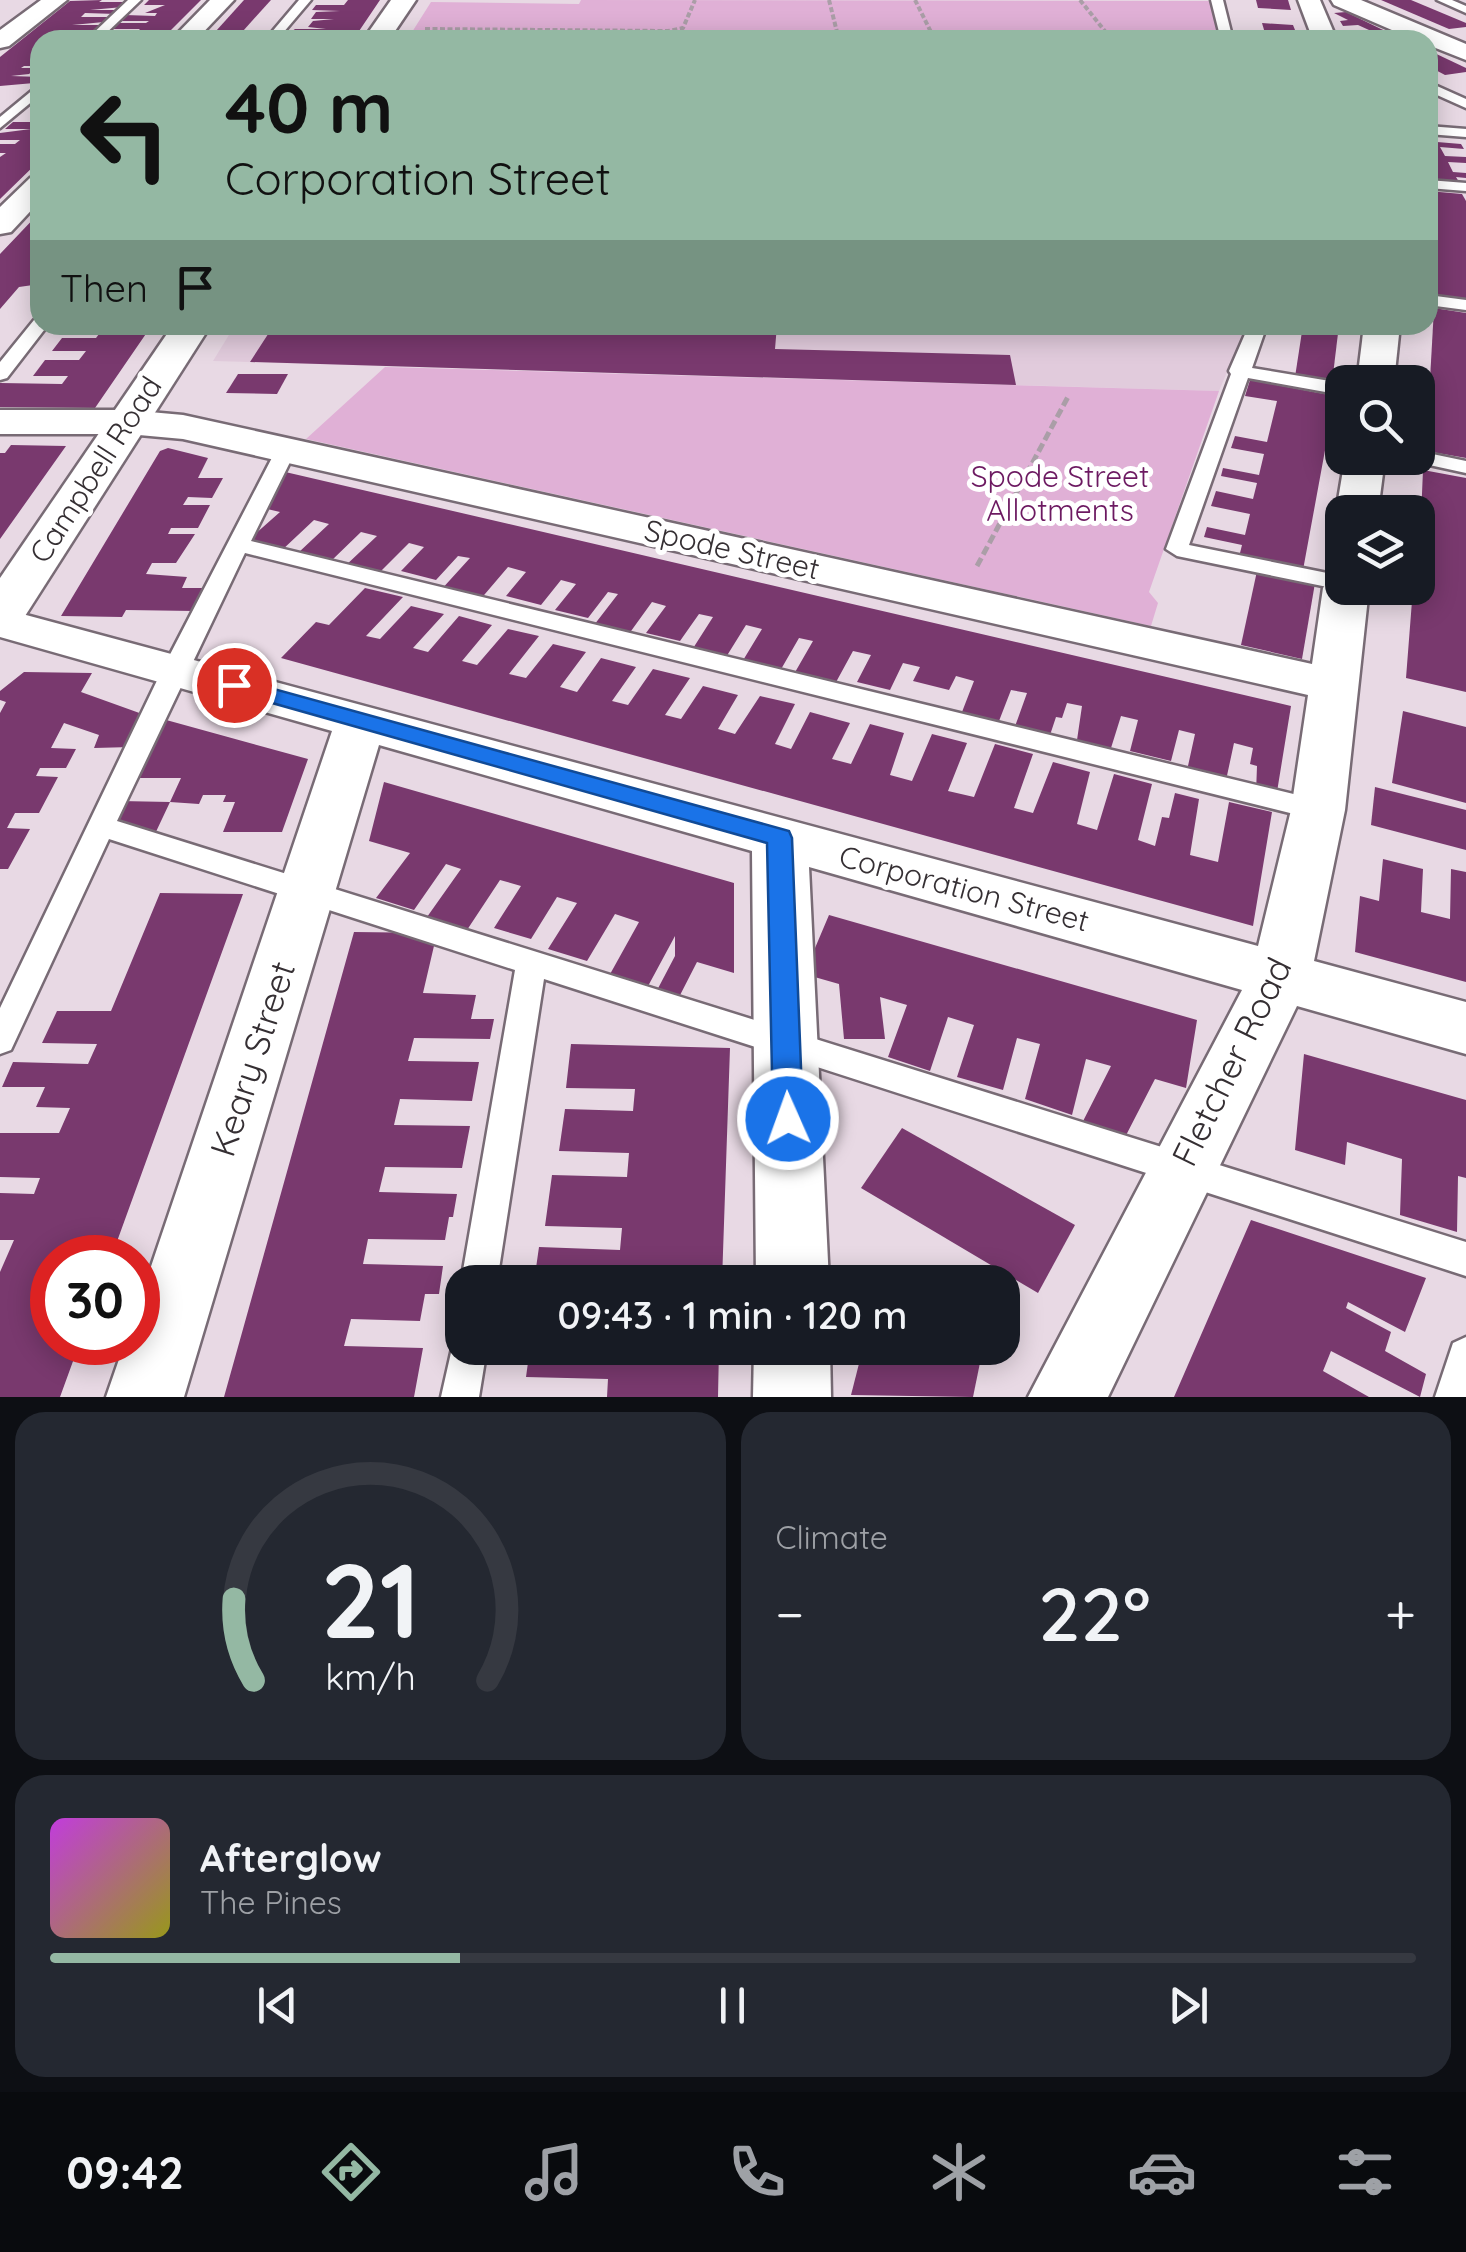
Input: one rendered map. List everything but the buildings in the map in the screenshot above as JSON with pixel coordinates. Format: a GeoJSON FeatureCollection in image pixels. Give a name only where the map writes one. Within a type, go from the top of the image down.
{"type":"FeatureCollection","features":[{"type":"Feature","properties":{"kind":"main road"},"geometry":{"type":"LineString","coordinates":[[383,30],[404,0]]}},
{"type":"Feature","properties":{"kind":"main road","name":"Campbell Road"},"geometry":{"type":"LineString","coordinates":[[0,619],[185,335]]}},
{"type":"Feature","properties":{"kind":"street"},"geometry":{"type":"LineString","coordinates":[[0,41],[11,25],[56,0]]}},
{"type":"Feature","properties":{"kind":"street"},"geometry":{"type":"LineString","coordinates":[[193,30],[223,0]]}},
{"type":"Feature","properties":{"kind":"street"},"geometry":{"type":"LineString","coordinates":[[1309,0],[1321,30]]}},
{"type":"Feature","properties":{"kind":"street"},"geometry":{"type":"LineString","coordinates":[[1342,0],[1415,30]]}},
{"type":"Feature","properties":{"kind":"street"},"geometry":{"type":"LineString","coordinates":[[1438,40],[1463,50]]}},
{"type":"Feature","properties":{"kind":"street"},"geometry":{"type":"LineString","coordinates":[[0,225],[30,194]]}},
{"type":"Feature","properties":{"kind":"street"},"geometry":{"type":"LineString","coordinates":[[1378,365],[1381,335]]}},
{"type":"Feature","properties":{"kind":"street","name":"Spode Street"},"geometry":{"type":"LineString","coordinates":[[0,422],[128,422],[183,428],[1335,685]]}},
{"type":"Feature","properties":{"kind":"street","name":"Fletcher Road"},"geometry":{"type":"LineString","coordinates":[[1067,1397],[1180,1168],[1282,976],[1318,810],[1342,605]]}},
{"type":"Feature","properties":{"kind":"street","name":"Corporation Street"},"geometry":{"type":"LineString","coordinates":[[0,619],[1466,1028]]}},
{"type":"Feature","properties":{"kind":"street","name":"Keary Street"},"geometry":{"type":"LineString","coordinates":[[145,1397],[361,721]]}},
{"type":"Feature","properties":{"kind":"street"},"geometry":{"type":"LineString","coordinates":[[780,838],[792,1265]]}},
{"type":"Feature","properties":{"kind":"street"},"geometry":{"type":"LineString","coordinates":[[792,1365],[792,1397]]}},
{"type":"Feature","properties":{"kind":"lane"},"geometry":{"type":"LineString","coordinates":[[103,30],[135,0]]}},
{"type":"Feature","properties":{"kind":"lane"},"geometry":{"type":"LineString","coordinates":[[279,30],[304,0]]}},
{"type":"Feature","properties":{"kind":"lane"},"geometry":{"type":"LineString","coordinates":[[1217,0],[1224,30]]}},
{"type":"Feature","properties":{"kind":"lane"},"geometry":{"type":"LineString","coordinates":[[1443,0],[1466,10]]}},
{"type":"Feature","properties":{"kind":"lane"},"geometry":{"type":"LineString","coordinates":[[1438,91],[1466,104]]}},
{"type":"Feature","properties":{"kind":"lane"},"geometry":{"type":"LineString","coordinates":[[0,124],[30,97]]}},
{"type":"Feature","properties":{"kind":"lane"},"geometry":{"type":"LineString","coordinates":[[0,106],[30,106]]}},
{"type":"Feature","properties":{"kind":"lane"},"geometry":{"type":"LineString","coordinates":[[1438,131],[1466,133]]}},
{"type":"Feature","properties":{"kind":"lane"},"geometry":{"type":"LineString","coordinates":[[1438,185],[1466,187]]}},
{"type":"Feature","properties":{"kind":"lane"},"geometry":{"type":"LineString","coordinates":[[1438,301],[1466,305]]}},
{"type":"Feature","properties":{"kind":"lane"},"geometry":{"type":"LineString","coordinates":[[0,374],[31,335]]}},
{"type":"Feature","properties":{"kind":"lane"},"geometry":{"type":"LineString","coordinates":[[1254,335],[1176,549],[1325,581]]}},
{"type":"Feature","properties":{"kind":"lane"},"geometry":{"type":"LineString","coordinates":[[1238,372],[1325,386]]}},
{"type":"Feature","properties":{"kind":"lane"},"geometry":{"type":"LineString","coordinates":[[0,1041],[175,668],[286,450]]}},
{"type":"Feature","properties":{"kind":"lane"},"geometry":{"type":"LineString","coordinates":[[1435,460],[1466,466]]}},
{"type":"Feature","properties":{"kind":"lane"},"geometry":{"type":"LineString","coordinates":[[240,545],[1318,810]]}},
{"type":"Feature","properties":{"kind":"lane"},"geometry":{"type":"LineString","coordinates":[[103,827],[1466,1259]]}},
{"type":"Feature","properties":{"kind":"lane"},"geometry":{"type":"LineString","coordinates":[[482,1265],[532,962]]}},
{"type":"Feature","properties":{"kind":"lane"},"geometry":{"type":"LineString","coordinates":[[1454,1397],[1466,1356]]}},
{"type":"Feature","properties":{"kind":"lane"},"geometry":{"type":"LineString","coordinates":[[460,1397],[465,1365]]}},
{"type":"Feature","properties":{"kind":"path"},"geometry":{"type":"LineString","coordinates":[[673,30],[682,28],[696,0]]}},
{"type":"Feature","properties":{"kind":"path"},"geometry":{"type":"LineString","coordinates":[[829,0],[836,30]]}},
{"type":"Feature","properties":{"kind":"path"},"geometry":{"type":"LineString","coordinates":[[915,0],[930,30]]}},
{"type":"Feature","properties":{"kind":"path"},"geometry":{"type":"LineString","coordinates":[[1080,0],[1104,30]]}},
{"type":"Feature","properties":{"kind":"path"},"geometry":{"type":"LineString","coordinates":[[959,600],[1069,395]]}},
{"type":"Feature","properties":{"kind":"shaded area"},"geometry":{"type":"Polygon","coordinates":[[[229,335],[1243,335],[1219,391],[213,361],[229,335]]]}},
{"type":"Feature","properties":{"kind":"green space"},"geometry":{"type":"Polygon","coordinates":[[[581,0],[1211,1],[1218,30],[413,30],[431,2],[579,4],[581,0]]]}},
{"type":"Feature","properties":{"kind":"green space","name":"Spode Street Allotments"},"geometry":{"type":"Polygon","coordinates":[[[385,367],[1219,391],[1149,592],[1158,603],[1151,626],[306,439],[385,367]]]}},
{"type":"Feature","properties":{"kind":"route"},"geometry":{"type":"LineString","coordinates":[[234,685],[780,838],[788,1119]]}}]}
